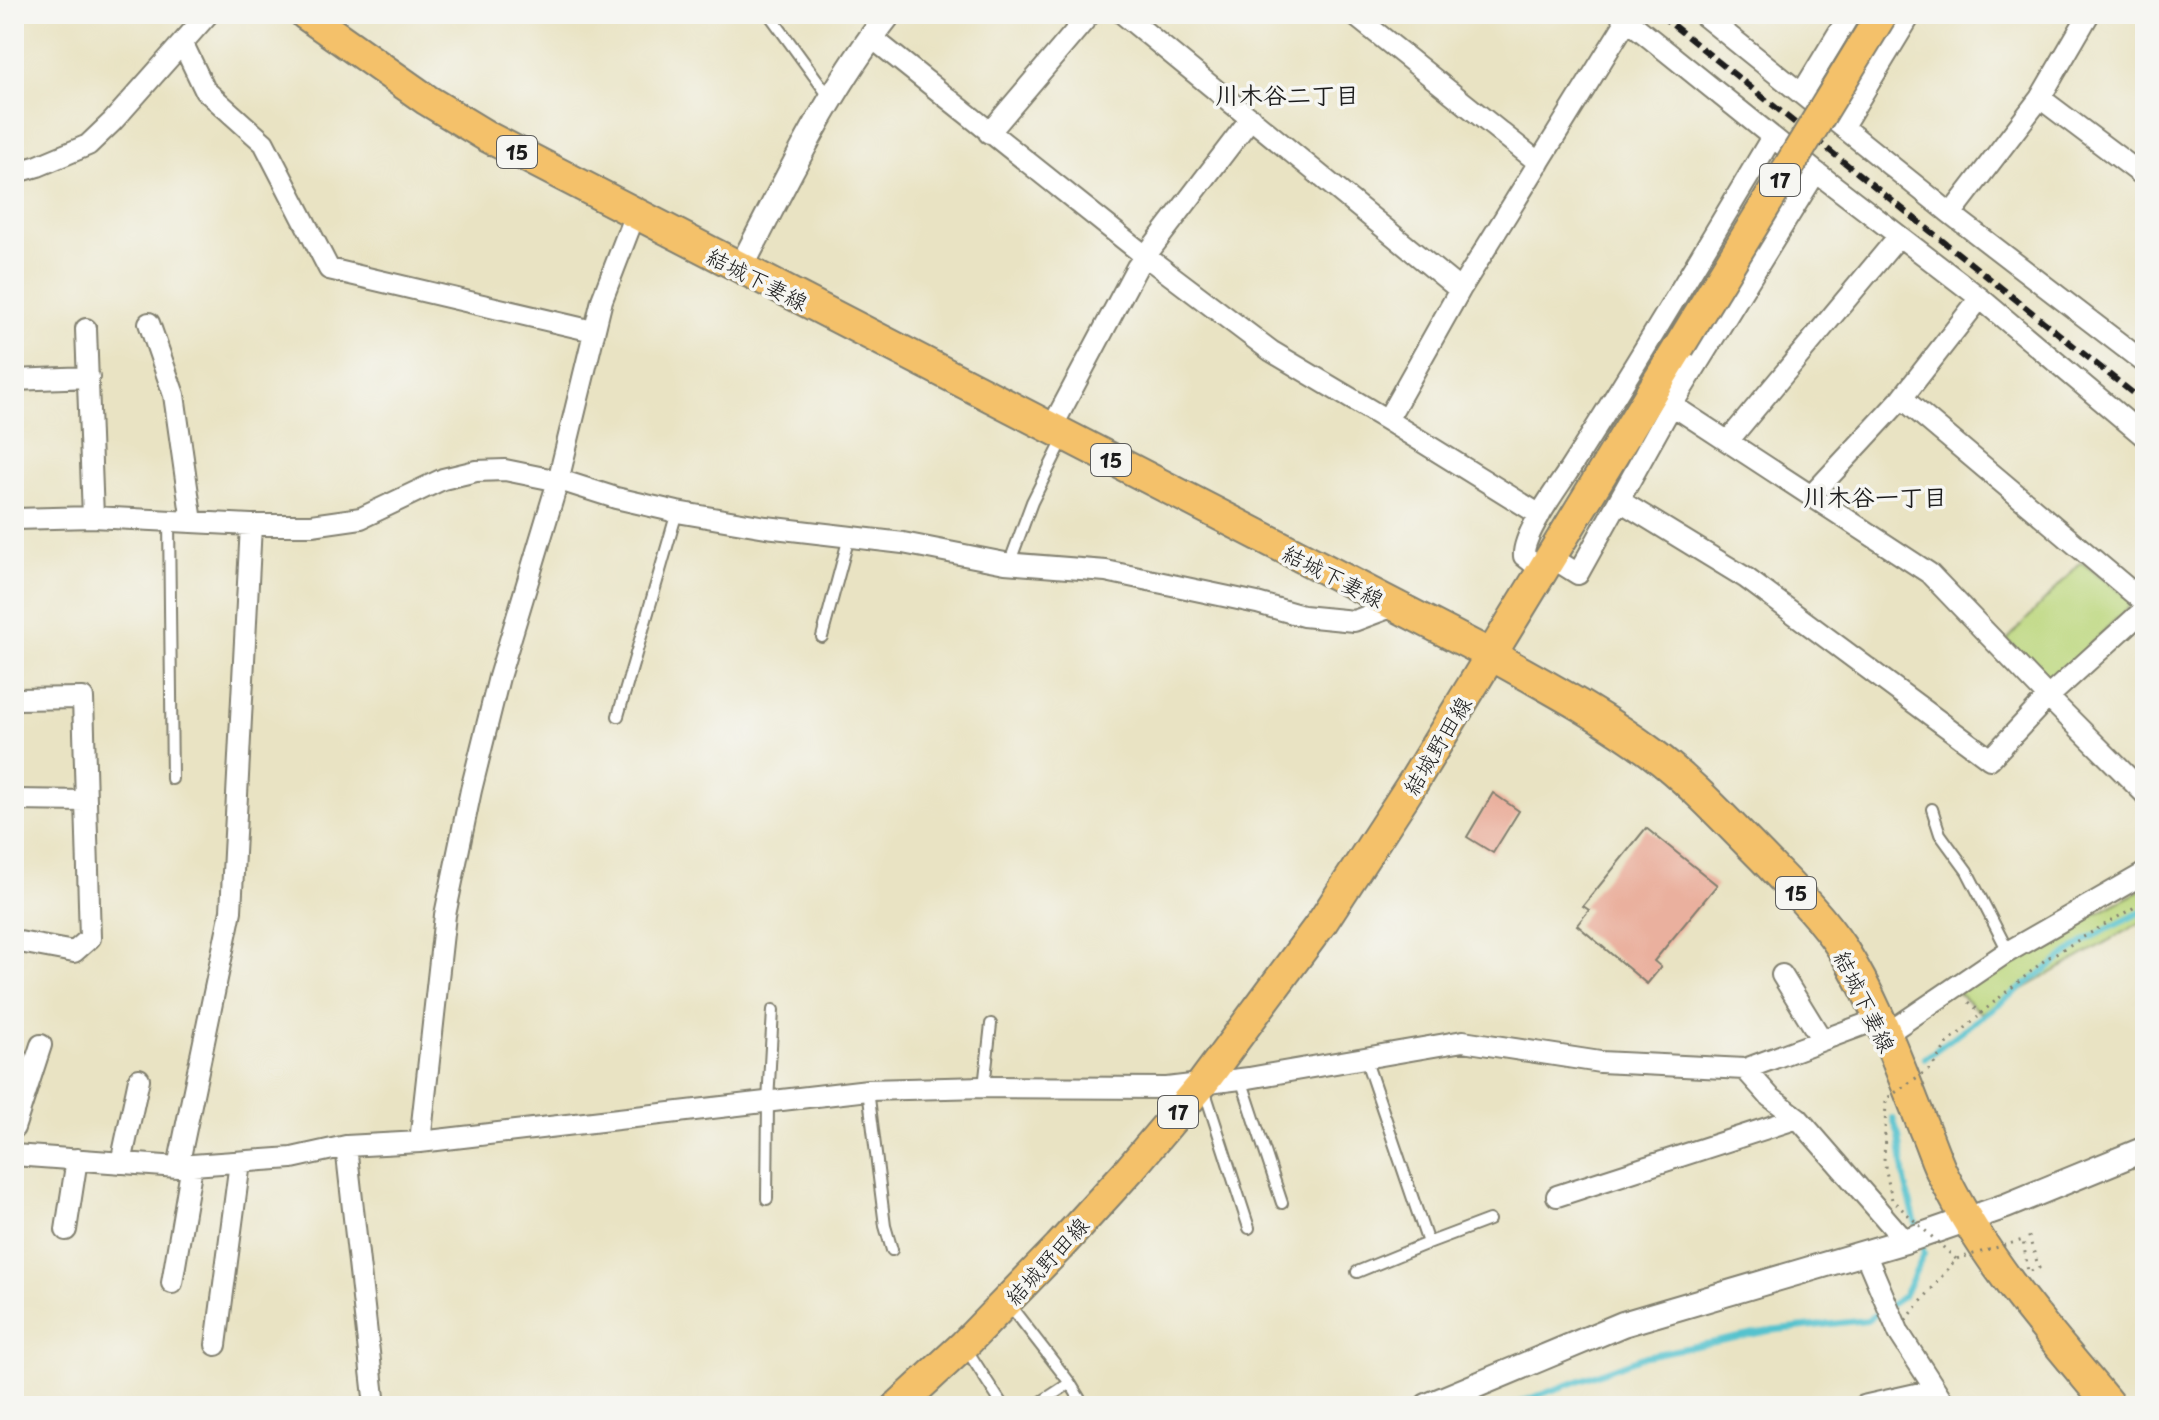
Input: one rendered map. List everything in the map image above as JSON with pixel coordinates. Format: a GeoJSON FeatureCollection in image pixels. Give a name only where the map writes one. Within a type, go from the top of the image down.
{"type":"FeatureCollection","features":[{"type":"Feature","properties":{"kind":"main road","name":"結城下妻線"},"geometry":{"type":"LineString","coordinates":[[305,14],[427,100],[488,137],[1491,655],[1573,700],[1654,754],[1696,791],[1825,926],[1854,968],[1882,1027],[1944,1178],[1967,1220],[2033,1313],[2110,1406]]}},
{"type":"Feature","properties":{"kind":"main road","name":"結城野田線"},"geometry":{"type":"LineString","coordinates":[[898,1406],[964,1345],[1090,1213],[1202,1084],[1323,921],[1491,655],[1882,14]]}},
{"type":"Feature","properties":{"kind":"street"},"geometry":{"type":"LineString","coordinates":[[14,173],[88,145],[208,14]]}},
{"type":"Feature","properties":{"kind":"street"},"geometry":{"type":"LineString","coordinates":[[740,269],[831,99],[889,14]]}},
{"type":"Feature","properties":{"kind":"street"},"geometry":{"type":"LineString","coordinates":[[989,133],[1090,14]]}},
{"type":"Feature","properties":{"kind":"street"},"geometry":{"type":"LineString","coordinates":[[1123,14],[1460,290]]}},
{"type":"Feature","properties":{"kind":"street"},"geometry":{"type":"LineString","coordinates":[[1353,14],[1539,163]]}},
{"type":"Feature","properties":{"kind":"street"},"geometry":{"type":"LineString","coordinates":[[1702,14],[1951,214],[2145,363]]}},
{"type":"Feature","properties":{"kind":"street"},"geometry":{"type":"LineString","coordinates":[[1802,93],[1850,14]]}},
{"type":"Feature","properties":{"kind":"street"},"geometry":{"type":"LineString","coordinates":[[1843,126],[1911,14]]}},
{"type":"Feature","properties":{"kind":"street"},"geometry":{"type":"LineString","coordinates":[[1951,214],[2040,98],[2089,14]]}},
{"type":"Feature","properties":{"kind":"street"},"geometry":{"type":"LineString","coordinates":[[1387,420],[1460,290],[1624,17],[1816,172],[1980,298],[2145,437]]}},
{"type":"Feature","properties":{"kind":"street"},"geometry":{"type":"LineString","coordinates":[[871,37],[1144,255],[1271,351],[1540,515]]}},
{"type":"Feature","properties":{"kind":"street"},"geometry":{"type":"LineString","coordinates":[[183,44],[205,90],[264,143],[329,269],[593,331]]}},
{"type":"Feature","properties":{"kind":"street"},"geometry":{"type":"LineString","coordinates":[[2040,98],[2145,177]]}},
{"type":"Feature","properties":{"kind":"street"},"geometry":{"type":"LineString","coordinates":[[1058,432],[1144,255],[1251,118]]}},
{"type":"Feature","properties":{"kind":"street"},"geometry":{"type":"LineString","coordinates":[[1772,137],[1627,380],[1540,515],[1523,549],[1524,556],[1578,574],[1672,405],[1816,172]]}},
{"type":"Feature","properties":{"kind":"street"},"geometry":{"type":"LineString","coordinates":[[420,1142],[445,915],[471,790],[499,677],[558,481],[593,331],[635,214]]}},
{"type":"Feature","properties":{"kind":"street"},"geometry":{"type":"LineString","coordinates":[[1728,441],[1899,236]]}},
{"type":"Feature","properties":{"kind":"street"},"geometry":{"type":"LineString","coordinates":[[1812,495],[1902,398],[1980,298]]}},
{"type":"Feature","properties":{"kind":"street"},"geometry":{"type":"LineString","coordinates":[[149,323],[174,395],[192,522]]}},
{"type":"Feature","properties":{"kind":"street"},"geometry":{"type":"LineString","coordinates":[[86,329],[93,517]]}},
{"type":"Feature","properties":{"kind":"street"},"geometry":{"type":"LineString","coordinates":[[14,380],[89,377]]}},
{"type":"Feature","properties":{"kind":"street"},"geometry":{"type":"LineString","coordinates":[[1902,398],[2145,603]]}},
{"type":"Feature","properties":{"kind":"street"},"geometry":{"type":"LineString","coordinates":[[1672,405],[1929,573],[2145,794]]}},
{"type":"Feature","properties":{"kind":"street"},"geometry":{"type":"LineString","coordinates":[[14,519],[93,517],[312,525],[361,518],[443,479],[476,471],[505,470],[677,512],[766,527],[903,543],[1009,564],[1106,571],[1257,603],[1303,616],[1354,621],[1394,606]]}},
{"type":"Feature","properties":{"kind":"street"},"geometry":{"type":"LineString","coordinates":[[1620,501],[1746,578],[1990,759],[2048,697],[2145,609]]}},
{"type":"Feature","properties":{"kind":"street"},"geometry":{"type":"LineString","coordinates":[[172,1283],[185,1166],[231,911],[251,525]]}},
{"type":"Feature","properties":{"kind":"street"},"geometry":{"type":"LineString","coordinates":[[14,699],[83,698],[90,938],[74,952],[14,941]]}},
{"type":"Feature","properties":{"kind":"street"},"geometry":{"type":"LineString","coordinates":[[14,800],[86,801]]}},
{"type":"Feature","properties":{"kind":"street"},"geometry":{"type":"LineString","coordinates":[[14,1155],[185,1166],[292,1158],[346,1146],[420,1142],[868,1090],[1167,1088],[1241,1079],[1463,1041],[1600,1062],[1745,1069],[1822,1040],[1882,1027],[2145,873]]}},
{"type":"Feature","properties":{"kind":"street"},"geometry":{"type":"LineString","coordinates":[[1782,975],[1822,1040]]}},
{"type":"Feature","properties":{"kind":"street"},"geometry":{"type":"LineString","coordinates":[[14,1128],[41,1045]]}},
{"type":"Feature","properties":{"kind":"street"},"geometry":{"type":"LineString","coordinates":[[1745,1069],[1770,1097],[1798,1118],[1905,1241]]}},
{"type":"Feature","properties":{"kind":"street"},"geometry":{"type":"LineString","coordinates":[[121,1163],[139,1079]]}},
{"type":"Feature","properties":{"kind":"street"},"geometry":{"type":"LineString","coordinates":[[1557,1196],[1798,1118]]}},
{"type":"Feature","properties":{"kind":"street"},"geometry":{"type":"LineString","coordinates":[[346,1146],[375,1406]]}},
{"type":"Feature","properties":{"kind":"street"},"geometry":{"type":"LineString","coordinates":[[1427,1406],[1623,1324],[1905,1241],[1967,1220],[2145,1149]]}},
{"type":"Feature","properties":{"kind":"street"},"geometry":{"type":"LineString","coordinates":[[66,1230],[77,1159]]}},
{"type":"Feature","properties":{"kind":"street"},"geometry":{"type":"LineString","coordinates":[[216,1345],[240,1162]]}},
{"type":"Feature","properties":{"kind":"street"},"geometry":{"type":"LineString","coordinates":[[1863,1406],[1940,1398],[1899,1333],[1865,1253]]}},
{"type":"Feature","properties":{"kind":"lane"},"geometry":{"type":"LineString","coordinates":[[769,14],[831,99]]}},
{"type":"Feature","properties":{"kind":"lane"},"geometry":{"type":"LineString","coordinates":[[1009,564],[1058,432]]}},
{"type":"Feature","properties":{"kind":"lane"},"geometry":{"type":"LineString","coordinates":[[618,716],[677,512]]}},
{"type":"Feature","properties":{"kind":"lane"},"geometry":{"type":"LineString","coordinates":[[169,521],[172,779]]}},
{"type":"Feature","properties":{"kind":"lane"},"geometry":{"type":"LineString","coordinates":[[822,637],[849,537]]}},
{"type":"Feature","properties":{"kind":"lane"},"geometry":{"type":"LineString","coordinates":[[1932,809],[1940,834],[1967,871],[2008,951]]}},
{"type":"Feature","properties":{"kind":"lane"},"geometry":{"type":"LineString","coordinates":[[767,1199],[773,1010]]}},
{"type":"Feature","properties":{"kind":"lane"},"geometry":{"type":"LineString","coordinates":[[984,1087],[991,1024]]}},
{"type":"Feature","properties":{"kind":"lane"},"geometry":{"type":"LineString","coordinates":[[1365,1058],[1428,1243]]}},
{"type":"Feature","properties":{"kind":"lane"},"geometry":{"type":"LineString","coordinates":[[1241,1079],[1282,1203]]}},
{"type":"Feature","properties":{"kind":"lane"},"geometry":{"type":"LineString","coordinates":[[1202,1084],[1249,1228]]}},
{"type":"Feature","properties":{"kind":"lane"},"geometry":{"type":"LineString","coordinates":[[868,1090],[885,1226],[892,1250]]}},
{"type":"Feature","properties":{"kind":"lane"},"geometry":{"type":"LineString","coordinates":[[1357,1272],[1489,1220]]}},
{"type":"Feature","properties":{"kind":"lane"},"geometry":{"type":"LineString","coordinates":[[1007,1301],[1084,1406]]}},
{"type":"Feature","properties":{"kind":"lane"},"geometry":{"type":"LineString","coordinates":[[964,1345],[1003,1406]]}},
{"type":"Feature","properties":{"kind":"lane"},"geometry":{"type":"LineString","coordinates":[[1035,1406],[1070,1383]]}},
{"type":"Feature","properties":{"kind":"path"},"geometry":{"type":"LineString","coordinates":[[1956,1259],[1892,1200],[1884,1161],[1886,1099],[1932,1067],[1947,1044],[2046,959],[2145,901]]}},
{"type":"Feature","properties":{"kind":"path"},"geometry":{"type":"LineString","coordinates":[[1906,1320],[1956,1259],[2023,1240],[2028,1272],[2039,1268],[2027,1231]]}},
{"type":"Feature","properties":{"kind":"green space"},"geometry":{"type":"Polygon","coordinates":[[[2081,562],[2134,602],[2049,684],[2007,640],[2081,562]]]}},
{"type":"Feature","properties":{"kind":"green space"},"geometry":{"type":"Polygon","coordinates":[[[2145,888],[2145,920],[1981,1013],[1953,989],[2145,888]]]}},
{"type":"Feature","properties":{"kind":"building"},"geometry":{"type":"Polygon","coordinates":[[[1493,793],[1519,811],[1493,853],[1467,837],[1493,793]]]}},
{"type":"Feature","properties":{"kind":"building"},"geometry":{"type":"Polygon","coordinates":[[[1646,828],[1717,885],[1654,961],[1661,967],[1647,984],[1577,925],[1589,910],[1583,906],[1646,828]]]}},
{"type":"Feature","properties":{"kind":"waterway"},"geometry":{"type":"LineString","coordinates":[[1925,1058],[2088,939],[2145,910]]}},
{"type":"Feature","properties":{"kind":"waterway"},"geometry":{"type":"LineString","coordinates":[[1893,1118],[1918,1231]]}},
{"type":"Feature","properties":{"kind":"waterway"},"geometry":{"type":"LineString","coordinates":[[1510,1406],[1646,1356],[1769,1331],[1867,1320],[1904,1296],[1924,1254],[1921,1242]]}},
{"type":"Feature","properties":{"kind":"railway"},"geometry":{"type":"LineString","coordinates":[[1659,14],[2145,403]]}},
{"type":"Feature","properties":{"kind":"district","name":"川木谷二丁目"},"geometry":{"type":"Point","coordinates":[1287,94]}},
{"type":"Feature","properties":{"kind":"district","name":"川木谷一丁目"},"geometry":{"type":"Point","coordinates":[1875,496]}}]}
